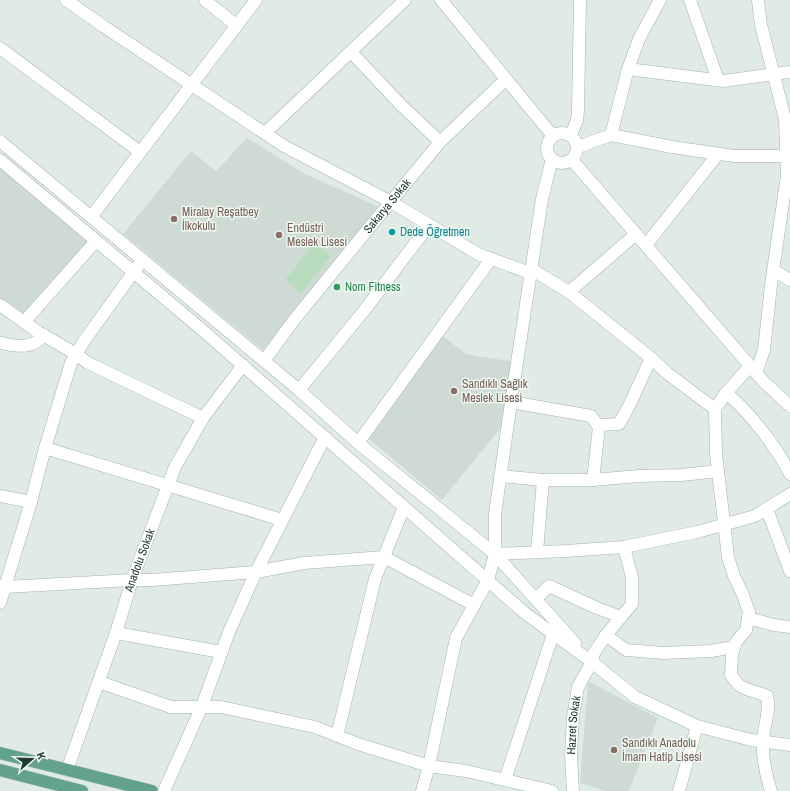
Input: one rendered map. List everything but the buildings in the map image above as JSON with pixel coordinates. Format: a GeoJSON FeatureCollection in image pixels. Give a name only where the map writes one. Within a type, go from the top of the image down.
{"type":"FeatureCollection","features":[{"type":"Feature","properties":{"kind":"main road"},"geometry":{"type":"LineString","coordinates":[[0,753],[152,791]]}},
{"type":"Feature","properties":{"kind":"main road"},"geometry":{"type":"LineString","coordinates":[[0,770],[82,791]]}},
{"type":"Feature","properties":{"kind":"street"},"geometry":{"type":"LineString","coordinates":[[66,0],[102,26],[284,146],[391,202],[478,254],[531,271],[568,292],[651,358],[667,373],[715,409]]}},
{"type":"Feature","properties":{"kind":"street"},"geometry":{"type":"LineString","coordinates":[[205,0],[237,26]]}},
{"type":"Feature","properties":{"kind":"street"},"geometry":{"type":"LineString","coordinates":[[91,217],[256,0]]}},
{"type":"Feature","properties":{"kind":"street"},"geometry":{"type":"LineString","coordinates":[[265,134],[405,0]]}},
{"type":"Feature","properties":{"kind":"street"},"geometry":{"type":"LineString","coordinates":[[441,0],[553,136]]}},
{"type":"Feature","properties":{"kind":"street"},"geometry":{"type":"LineString","coordinates":[[571,135],[577,120],[578,111],[580,0]]}},
{"type":"Feature","properties":{"kind":"street"},"geometry":{"type":"LineString","coordinates":[[611,135],[628,69],[639,39],[660,0]]}},
{"type":"Feature","properties":{"kind":"street"},"geometry":{"type":"LineString","coordinates":[[690,0],[718,80]]}},
{"type":"Feature","properties":{"kind":"street"},"geometry":{"type":"LineString","coordinates":[[758,0],[761,25],[785,119],[788,156],[787,175],[773,270],[764,350],[753,370],[726,393],[715,409],[718,471],[728,557],[749,612],[746,630],[736,642],[734,647],[732,654],[731,674],[739,685],[767,696],[769,703],[763,742],[764,770],[771,791]]}},
{"type":"Feature","properties":{"kind":"street"},"geometry":{"type":"LineString","coordinates":[[0,48],[140,152]]}},
{"type":"Feature","properties":{"kind":"street"},"geometry":{"type":"LineString","coordinates":[[351,52],[401,105],[440,142]]}},
{"type":"Feature","properties":{"kind":"street"},"geometry":{"type":"LineString","coordinates":[[628,69],[723,81],[773,73],[790,72]]}},
{"type":"Feature","properties":{"kind":"street","name":"Sakarya Sokak"},"geometry":{"type":"LineString","coordinates":[[264,361],[299,314],[440,142],[506,79]]}},
{"type":"Feature","properties":{"kind":"street"},"geometry":{"type":"LineString","coordinates":[[562,133],[571,135],[578,147],[572,160],[562,163],[552,159],[549,155],[548,145],[553,136],[562,133]]}},
{"type":"Feature","properties":{"kind":"street"},"geometry":{"type":"LineString","coordinates":[[578,147],[611,135],[672,147],[734,156],[788,156]]}},
{"type":"Feature","properties":{"kind":"street"},"geometry":{"type":"LineString","coordinates":[[0,141],[299,390],[358,443],[496,554],[592,662]]}},
{"type":"Feature","properties":{"kind":"street"},"geometry":{"type":"LineString","coordinates":[[646,246],[718,154]]}},
{"type":"Feature","properties":{"kind":"street"},"geometry":{"type":"LineString","coordinates":[[422,791],[429,766],[456,638],[488,580],[496,554],[495,514],[500,476],[542,199],[552,159]]}},
{"type":"Feature","properties":{"kind":"street"},"geometry":{"type":"LineString","coordinates":[[0,160],[243,365],[526,614],[592,662],[635,697],[697,726],[751,740],[790,745]]}},
{"type":"Feature","properties":{"kind":"street"},"geometry":{"type":"LineString","coordinates":[[572,160],[753,370],[790,406]]}},
{"type":"Feature","properties":{"kind":"street"},"geometry":{"type":"LineString","coordinates":[[299,390],[363,312],[429,225]]}},
{"type":"Feature","properties":{"kind":"street"},"geometry":{"type":"LineString","coordinates":[[568,292],[636,234]]}},
{"type":"Feature","properties":{"kind":"street"},"geometry":{"type":"LineString","coordinates":[[24,322],[96,241]]}},
{"type":"Feature","properties":{"kind":"street"},"geometry":{"type":"LineString","coordinates":[[358,443],[491,259]]}},
{"type":"Feature","properties":{"kind":"street"},"geometry":{"type":"LineString","coordinates":[[0,603],[2,586],[31,502],[45,448],[71,362],[84,341],[143,260]]}},
{"type":"Feature","properties":{"kind":"street"},"geometry":{"type":"LineString","coordinates":[[773,270],[790,280]]}},
{"type":"Feature","properties":{"kind":"street"},"geometry":{"type":"LineString","coordinates":[[0,305],[88,363],[203,418]]}},
{"type":"Feature","properties":{"kind":"street"},"geometry":{"type":"LineString","coordinates":[[0,343],[26,346],[37,343],[44,335]]}},
{"type":"Feature","properties":{"kind":"street"},"geometry":{"type":"LineString","coordinates":[[598,425],[619,424],[651,358]]}},
{"type":"Feature","properties":{"kind":"street","name":"Anadolu Sokak"},"geometry":{"type":"LineString","coordinates":[[67,770],[116,633],[132,580],[175,467],[203,418],[243,365]]}},
{"type":"Feature","properties":{"kind":"street"},"geometry":{"type":"LineString","coordinates":[[726,393],[737,402],[788,466]]}},
{"type":"Feature","properties":{"kind":"street"},"geometry":{"type":"LineString","coordinates":[[511,402],[591,416],[599,427],[593,480]]}},
{"type":"Feature","properties":{"kind":"street"},"geometry":{"type":"LineString","coordinates":[[164,791],[202,706],[229,632],[256,572],[325,437]]}},
{"type":"Feature","properties":{"kind":"street"},"geometry":{"type":"LineString","coordinates":[[45,448],[282,520]]}},
{"type":"Feature","properties":{"kind":"street"},"geometry":{"type":"LineString","coordinates":[[500,476],[543,480],[593,480],[639,476],[682,476],[718,471]]}},
{"type":"Feature","properties":{"kind":"street"},"geometry":{"type":"LineString","coordinates":[[537,552],[543,480]]}},
{"type":"Feature","properties":{"kind":"street"},"geometry":{"type":"LineString","coordinates":[[496,554],[624,547],[724,525],[755,516],[790,494]]}},
{"type":"Feature","properties":{"kind":"street"},"geometry":{"type":"LineString","coordinates":[[0,496],[31,502]]}},
{"type":"Feature","properties":{"kind":"street"},"geometry":{"type":"LineString","coordinates":[[337,736],[376,579],[404,507]]}},
{"type":"Feature","properties":{"kind":"street"},"geometry":{"type":"LineString","coordinates":[[767,509],[790,571]]}},
{"type":"Feature","properties":{"kind":"street","name":"Hazret Sokak"},"geometry":{"type":"LineString","coordinates":[[573,791],[571,755],[572,717],[578,687],[592,662],[594,653],[606,635],[632,604],[632,577],[624,547]]}},
{"type":"Feature","properties":{"kind":"street"},"geometry":{"type":"LineString","coordinates":[[2,586],[152,580],[256,572],[304,563],[384,557],[474,604]]}},
{"type":"Feature","properties":{"kind":"street"},"geometry":{"type":"LineString","coordinates":[[536,600],[549,586],[590,605],[621,617]]}},
{"type":"Feature","properties":{"kind":"street"},"geometry":{"type":"LineString","coordinates":[[748,618],[774,625],[790,626]]}},
{"type":"Feature","properties":{"kind":"street"},"geometry":{"type":"LineString","coordinates":[[116,633],[221,652]]}},
{"type":"Feature","properties":{"kind":"street"},"geometry":{"type":"LineString","coordinates":[[506,780],[554,634]]}},
{"type":"Feature","properties":{"kind":"street"},"geometry":{"type":"LineString","coordinates":[[606,635],[626,650],[664,654],[710,651],[734,647]]}},
{"type":"Feature","properties":{"kind":"street"},"geometry":{"type":"LineString","coordinates":[[99,682],[171,707],[221,707],[315,728],[429,766],[506,780],[552,791]]}},
{"type":"Feature","properties":{"kind":"street"},"geometry":{"type":"LineString","coordinates":[[680,791],[697,726]]}},
{"type":"Feature","properties":{"kind":"shaded area","name":"Endüstri Meslek Lisesi"},"geometry":{"type":"Polygon","coordinates":[[[247,138],[305,174],[379,207],[263,350],[123,234],[191,151],[216,171],[247,138]]]}},
{"type":"Feature","properties":{"kind":"shaded area"},"geometry":{"type":"Polygon","coordinates":[[[0,160],[96,241],[24,322],[0,303],[0,160]]]}},
{"type":"Feature","properties":{"kind":"shaded area","name":"Sandıklı Sağlık Meslek Lisesi"},"geometry":{"type":"Polygon","coordinates":[[[440,334],[466,354],[514,362],[507,420],[442,500],[363,434],[440,334]]]}},
{"type":"Feature","properties":{"kind":"shaded area","name":"Sandıklı Anadolu İmam Hatip Lisesi"},"geometry":{"type":"Polygon","coordinates":[[[588,681],[658,718],[629,791],[605,791],[580,783],[588,681]]]}},
{"type":"Feature","properties":{"kind":"green space"},"geometry":{"type":"Polygon","coordinates":[[[314,243],[331,256],[301,293],[285,280],[314,243]]]}},
{"type":"Feature","properties":{"kind":"place","name":"Miralay Reşatbey İlkokulu"},"geometry":{"type":"Point","coordinates":[174,219]}},
{"type":"Feature","properties":{"kind":"place","name":"Dede Öğretmen"},"geometry":{"type":"Point","coordinates":[392,232]}},
{"type":"Feature","properties":{"kind":"place","name":"Endüstri Meslek Lisesi"},"geometry":{"type":"Point","coordinates":[279,235]}},
{"type":"Feature","properties":{"kind":"place","name":"Nom Fitness"},"geometry":{"type":"Point","coordinates":[337,287]}},
{"type":"Feature","properties":{"kind":"place","name":"Sandıklı Sağlık Meslek Lisesi"},"geometry":{"type":"Point","coordinates":[454,391]}},
{"type":"Feature","properties":{"kind":"place","name":"Sandıklı Anadolu İmam Hatip Lisesi"},"geometry":{"type":"Point","coordinates":[614,750]}}]}
